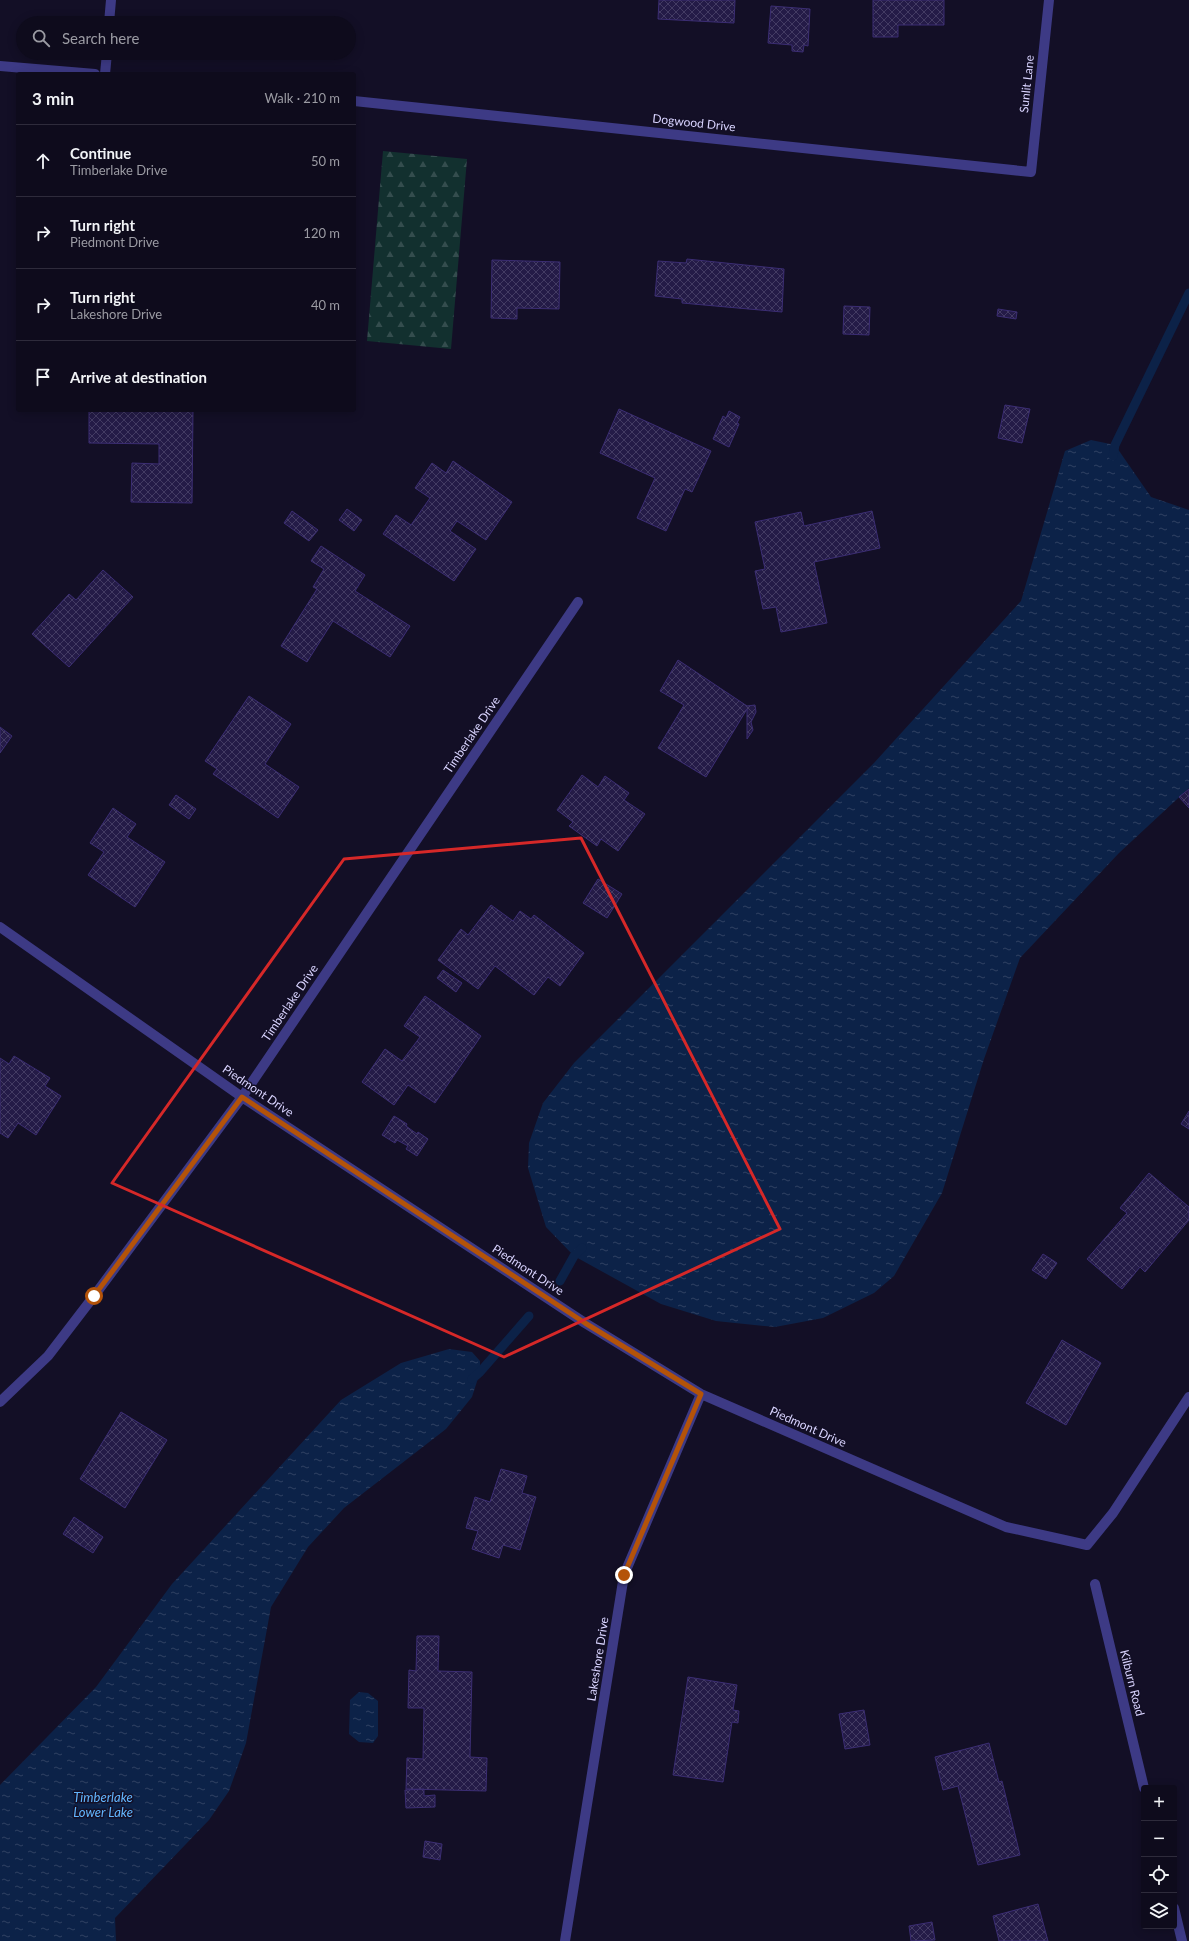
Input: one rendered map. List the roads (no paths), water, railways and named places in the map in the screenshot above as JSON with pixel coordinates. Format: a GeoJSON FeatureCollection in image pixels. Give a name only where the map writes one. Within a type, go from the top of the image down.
{"type":"FeatureCollection","features":[{"type":"Feature","properties":{"kind":"street"},"geometry":{"type":"LineString","coordinates":[[110,16],[111,0]]}},
{"type":"Feature","properties":{"kind":"street","name":"Sunlit Lane"},"geometry":{"type":"LineString","coordinates":[[1031,172],[1049,0]]}},
{"type":"Feature","properties":{"kind":"street"},"geometry":{"type":"LineString","coordinates":[[105,72],[106,60]]}},
{"type":"Feature","properties":{"kind":"street"},"geometry":{"type":"LineString","coordinates":[[0,66],[71,72]]}},
{"type":"Feature","properties":{"kind":"street","name":"Dogwood Drive"},"geometry":{"type":"LineString","coordinates":[[356,101],[1031,172]]}},
{"type":"Feature","properties":{"kind":"street","name":"Timberlake Drive"},"geometry":{"type":"LineString","coordinates":[[0,1402],[48,1356],[242,1097],[578,602]]}},
{"type":"Feature","properties":{"kind":"street","name":"Piedmont Drive"},"geometry":{"type":"LineString","coordinates":[[0,927],[242,1097],[585,1323],[701,1394],[1006,1527],[1087,1545],[1113,1513],[1189,1397]]}},
{"type":"Feature","properties":{"kind":"street","name":"Lakeshore Drive"},"geometry":{"type":"LineString","coordinates":[[566,1941],[624,1575],[701,1394]]}},
{"type":"Feature","properties":{"kind":"street","name":"Kilburn Road"},"geometry":{"type":"LineString","coordinates":[[1095,1584],[1143,1785]]}},
{"type":"Feature","properties":{"kind":"street"},"geometry":{"type":"LineString","coordinates":[[1177,1920],[1182,1941]]}},
{"type":"Feature","properties":{"kind":"water"},"geometry":{"type":"Polygon","coordinates":[[[1091,440],[1115,445],[1151,497],[1189,510],[1189,788],[1119,853],[1020,958],[984,1059],[942,1193],[894,1276],[874,1293],[823,1318],[775,1327],[716,1321],[661,1304],[574,1256],[546,1227],[528,1168],[529,1143],[543,1103],[574,1063],[874,763],[1021,601],[1065,451],[1091,440]]]}},
{"type":"Feature","properties":{"kind":"water","name":"Timberlake Lower Lake"},"geometry":{"type":"Polygon","coordinates":[[[449,1349],[472,1352],[480,1361],[480,1372],[472,1397],[446,1429],[344,1508],[308,1547],[271,1607],[246,1743],[229,1791],[209,1820],[115,1918],[116,1941],[0,1941],[0,1785],[96,1687],[172,1584],[341,1400],[401,1363],[449,1349]]]}},
{"type":"Feature","properties":{"kind":"water"},"geometry":{"type":"Polygon","coordinates":[[[359,1692],[368,1693],[378,1701],[378,1736],[373,1743],[359,1742],[349,1734],[350,1700],[359,1692]]]}},
{"type":"Feature","properties":{"kind":"waterway"},"geometry":{"type":"LineString","coordinates":[[1113,456],[1115,445],[1189,293]]}},
{"type":"Feature","properties":{"kind":"waterway"},"geometry":{"type":"LineString","coordinates":[[560,1281],[574,1256],[582,1248]]}},
{"type":"Feature","properties":{"kind":"waterway"},"geometry":{"type":"LineString","coordinates":[[472,1379],[480,1372],[529,1316]]}}]}
